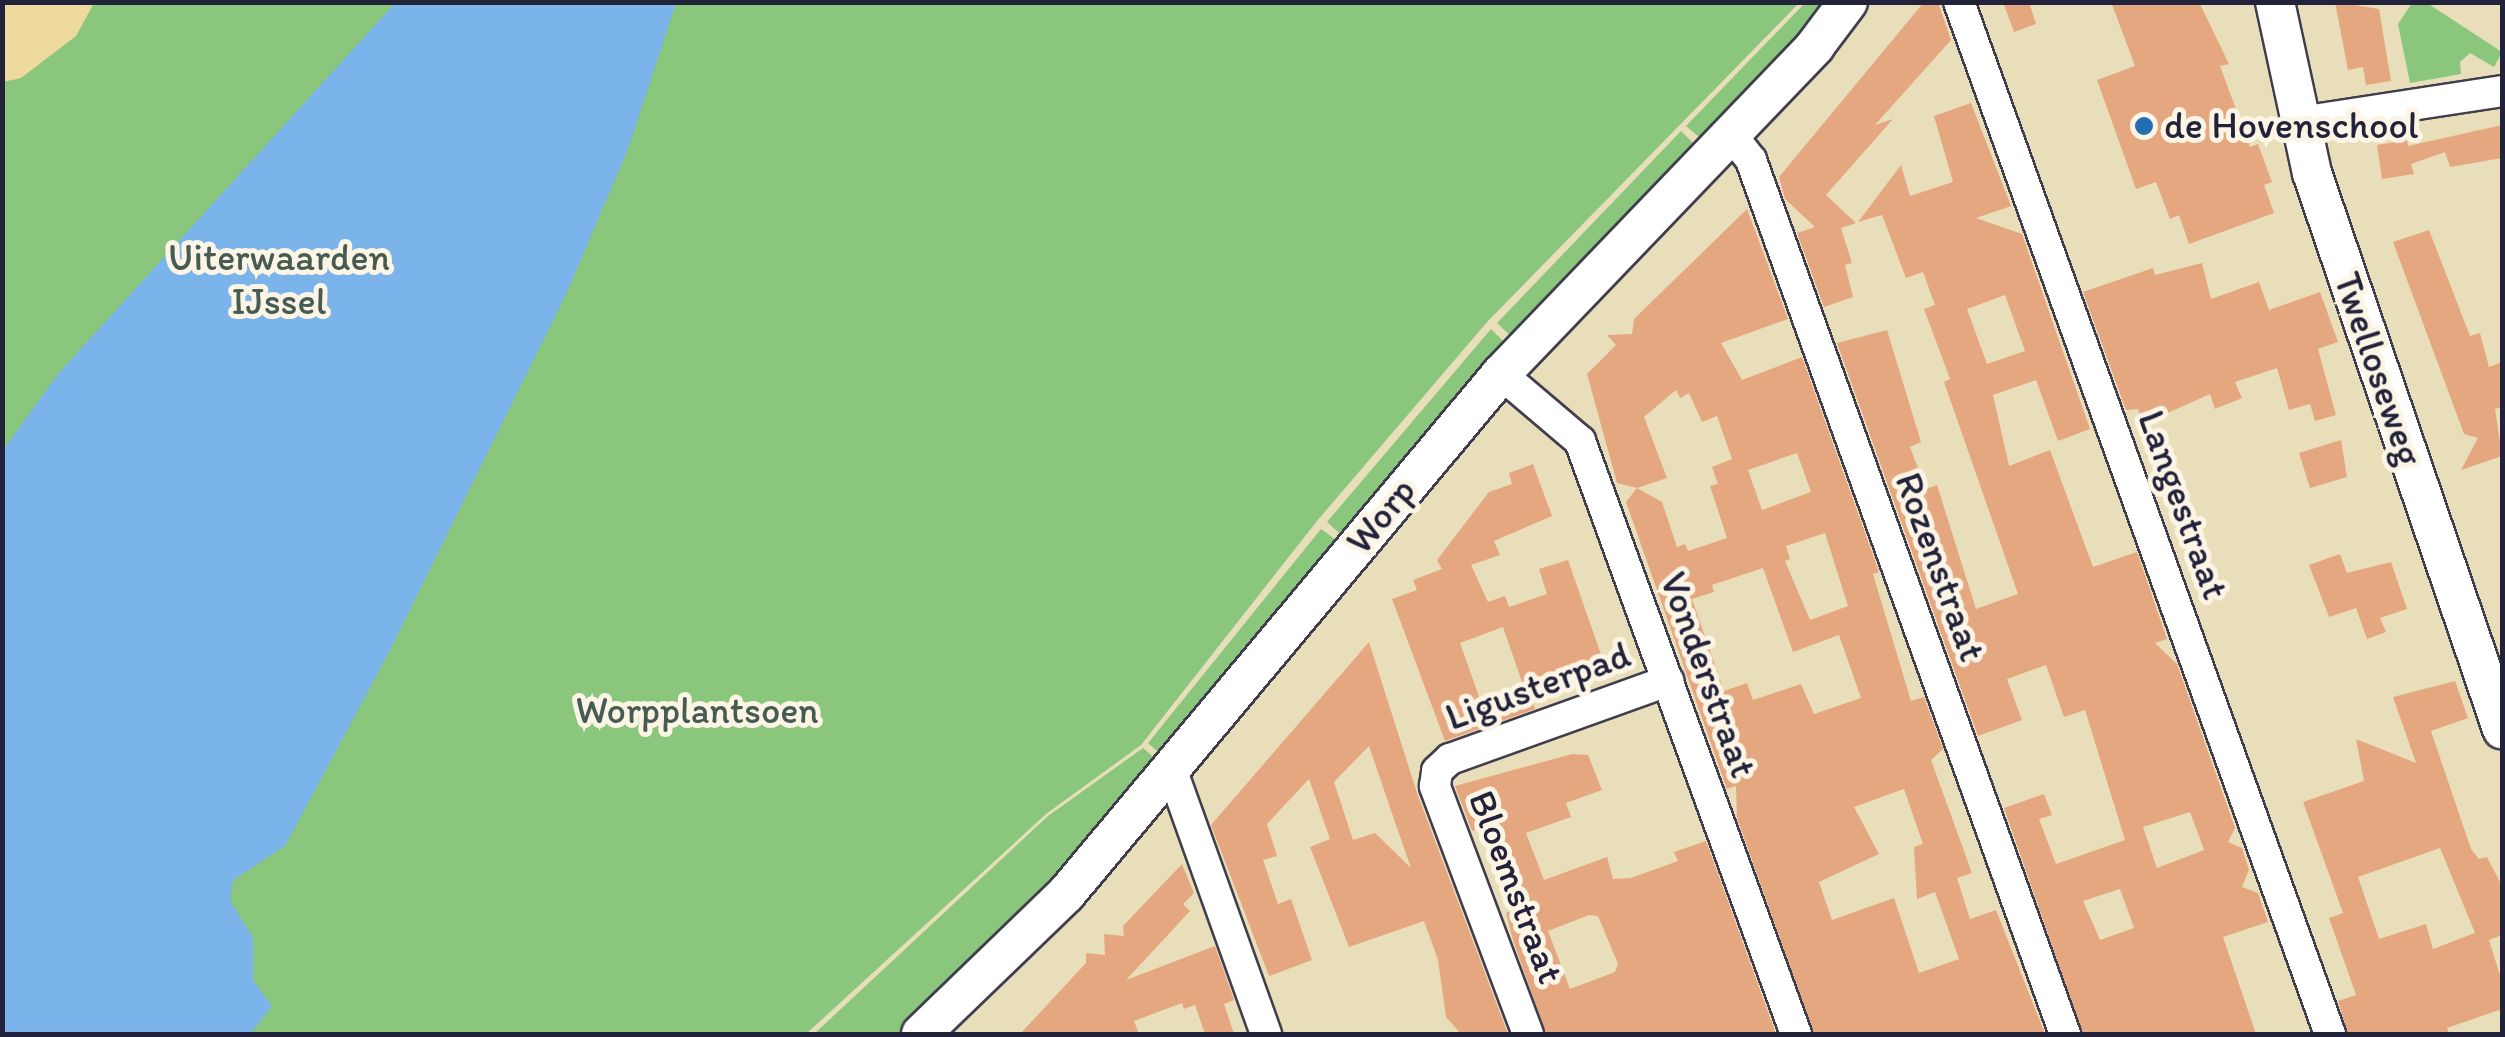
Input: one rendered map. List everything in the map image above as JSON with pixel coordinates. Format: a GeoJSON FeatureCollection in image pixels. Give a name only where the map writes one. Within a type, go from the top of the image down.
{"type":"FeatureCollection","features":[{"type":"Feature","properties":{"kind":"street","name":"Worp"},"geometry":{"type":"LineString","coordinates":[[921,1034],[1066,894],[1172,774],[1501,374],[1730,133],[1848,2]]}},
{"type":"Feature","properties":{"kind":"street","name":"Langestraat"},"geometry":{"type":"LineString","coordinates":[[1959,2],[2330,1034]]}},
{"type":"Feature","properties":{"kind":"street","name":"Twelloseweg"},"geometry":{"type":"LineString","coordinates":[[2275,2],[2318,192],[2502,729]]}},
{"type":"Feature","properties":{"kind":"street"},"geometry":{"type":"LineString","coordinates":[[2300,122],[2502,91]]}},
{"type":"Feature","properties":{"kind":"street","name":"Rozenstraat"},"geometry":{"type":"LineString","coordinates":[[1730,133],[1751,160],[2065,1034]]}},
{"type":"Feature","properties":{"kind":"street","name":"Vonderstraat"},"geometry":{"type":"LineString","coordinates":[[1501,374],[1580,440],[1796,1034]]}},
{"type":"Feature","properties":{"kind":"street","name":"Ligusterpad"},"geometry":{"type":"LineString","coordinates":[[1438,768],[1668,681]]}},
{"type":"Feature","properties":{"kind":"street","name":"Bloemstraat"},"geometry":{"type":"LineString","coordinates":[[1438,768],[1436,789],[1528,1034]]}},
{"type":"Feature","properties":{"kind":"street"},"geometry":{"type":"LineString","coordinates":[[1172,774],[1266,1034]]}},
{"type":"Feature","properties":{"kind":"green space","name":"Worpplantsoen"},"geometry":{"type":"Polygon","coordinates":[[[2,3],[1799,3],[1488,321],[1317,521],[1141,745],[1046,814],[806,1034],[3,1034],[2,3]]]}},
{"type":"Feature","properties":{"kind":"green space"},"geometry":{"type":"Polygon","coordinates":[[[1805,3],[1833,3],[1706,143],[1686,126],[1805,3]]]}},
{"type":"Feature","properties":{"kind":"green space"},"geometry":{"type":"Polygon","coordinates":[[[2412,3],[2427,3],[2502,52],[2494,67],[2470,53],[2460,62],[2461,74],[2410,83],[2398,24],[2412,3]]]}},
{"type":"Feature","properties":{"kind":"green space"},"geometry":{"type":"Polygon","coordinates":[[[1681,131],[1699,149],[1516,341],[1497,323],[1681,131]]]}},
{"type":"Feature","properties":{"kind":"green space"},"geometry":{"type":"Polygon","coordinates":[[[1491,329],[1510,348],[1347,540],[1327,522],[1491,329]]]}},
{"type":"Feature","properties":{"kind":"green space"},"geometry":{"type":"Polygon","coordinates":[[[1321,529],[1343,545],[1166,759],[1148,743],[1321,529]]]}},
{"type":"Feature","properties":{"kind":"green space"},"geometry":{"type":"Polygon","coordinates":[[[1143,748],[1162,764],[984,958],[900,1034],[814,1034],[1048,816],[1143,748]]]}},
{"type":"Feature","properties":{"kind":"sand"},"geometry":{"type":"Polygon","coordinates":[[[2,3],[94,3],[76,36],[21,78],[3,82],[2,3]]]}},
{"type":"Feature","properties":{"kind":"water","name":"Uiterwaarden IJssel"},"geometry":{"type":"Polygon","coordinates":[[[396,2],[676,3],[628,149],[567,292],[389,652],[285,846],[233,880],[230,901],[253,937],[253,980],[272,1006],[250,1034],[3,1034],[3,450],[58,374],[396,2]]]}},
{"type":"Feature","properties":{"kind":"building"},"geometry":{"type":"Polygon","coordinates":[[[1924,2],[1938,2],[1951,40],[1875,125],[1893,119],[1826,195],[1856,223],[1841,228],[1852,263],[1845,265],[1853,297],[1824,307],[1797,233],[1815,227],[1785,199],[1779,177],[1924,2]]]}},
{"type":"Feature","properties":{"kind":"building"},"geometry":{"type":"Polygon","coordinates":[[[2003,2],[2029,2],[2036,24],[2014,32],[2003,2]]]}},
{"type":"Feature","properties":{"kind":"building"},"geometry":{"type":"Polygon","coordinates":[[[2111,2],[2199,2],[2229,64],[2220,66],[2250,147],[2258,144],[2272,182],[2264,185],[2274,213],[2189,244],[2179,215],[2170,219],[2156,182],[2136,189],[2097,80],[2135,66],[2111,2]]]}},
{"type":"Feature","properties":{"kind":"building"},"geometry":{"type":"Polygon","coordinates":[[[2335,2],[2379,9],[2391,81],[2366,85],[2363,67],[2348,70],[2335,2]]]}},
{"type":"Feature","properties":{"kind":"building"},"geometry":{"type":"Polygon","coordinates":[[[1971,103],[2011,206],[1976,218],[2022,234],[2090,429],[2058,441],[2036,380],[1993,395],[2009,466],[2050,450],[2093,567],[2137,552],[2167,639],[2155,643],[2177,664],[2235,828],[2228,842],[2242,848],[2249,870],[2242,887],[2258,893],[2268,922],[2223,937],[2256,1034],[2083,1034],[2004,808],[2044,794],[2052,815],[2039,819],[2056,864],[2125,840],[2085,710],[2064,717],[2046,665],[2007,679],[2022,720],[1978,736],[1837,343],[1887,330],[1921,442],[1910,447],[1926,489],[1937,485],[1976,609],[2018,594],[1944,382],[1950,379],[1924,309],[1935,305],[1923,272],[1906,278],[1882,215],[1858,222],[1901,165],[1910,196],[1953,182],[1934,116],[1971,103]],[[2005,295],[1967,309],[1987,364],[2025,351],[2005,295]],[[2190,812],[2143,827],[2157,868],[2204,850],[2190,812]],[[2120,889],[2083,901],[2100,940],[2134,928],[2120,889]]]}},
{"type":"Feature","properties":{"kind":"building"},"geometry":{"type":"Polygon","coordinates":[[[2502,125],[2502,158],[2450,167],[2445,152],[2411,164],[2414,174],[2382,179],[2377,145],[2407,140],[2408,146],[2502,125]]]}},
{"type":"Feature","properties":{"kind":"building"},"geometry":{"type":"Polygon","coordinates":[[[1747,209],[1788,319],[1721,343],[1742,380],[1802,357],[1879,572],[1873,574],[1911,701],[1924,697],[1943,749],[1931,760],[1972,873],[1957,878],[1970,919],[1996,910],[2045,1034],[1814,1034],[1737,818],[1736,786],[1727,789],[1626,502],[1637,488],[1617,483],[1587,374],[1616,345],[1607,335],[1632,334],[1634,319],[1747,209]],[[1676,390],[1644,417],[1667,478],[1637,488],[1662,502],[1677,547],[1685,544],[1688,551],[1727,538],[1710,486],[1718,484],[1712,467],[1732,459],[1717,416],[1702,422],[1689,393],[1680,398],[1676,390]],[[1797,453],[1748,470],[1762,510],[1811,492],[1797,453]],[[1825,533],[1786,546],[1790,559],[1785,561],[1810,620],[1848,606],[1825,533]],[[1763,568],[1712,585],[1714,592],[1692,599],[1724,691],[1747,683],[1753,700],[1801,684],[1814,714],[1861,698],[1839,635],[1793,652],[1763,568]],[[1904,789],[1854,807],[1879,854],[1819,882],[1832,920],[1894,898],[1919,973],[1959,959],[1935,892],[1917,899],[1914,847],[1923,844],[1904,789]]]}},
{"type":"Feature","properties":{"kind":"building"},"geometry":{"type":"Polygon","coordinates":[[[2429,230],[2470,336],[2480,333],[2489,367],[2502,362],[2502,407],[2495,409],[2502,456],[2461,470],[2478,438],[2464,434],[2393,242],[2429,230]]]}},
{"type":"Feature","properties":{"kind":"building"},"geometry":{"type":"Polygon","coordinates":[[[2202,263],[2211,299],[2259,282],[2269,310],[2320,292],[2338,342],[2318,349],[2336,415],[2315,421],[2310,404],[2289,410],[2277,368],[2235,382],[2242,398],[2215,409],[2210,394],[2143,424],[2138,409],[2126,410],[2083,292],[2153,268],[2155,275],[2202,263]]]}},
{"type":"Feature","properties":{"kind":"building"},"geometry":{"type":"Polygon","coordinates":[[[2341,440],[2347,477],[2310,488],[2299,453],[2341,440]]]}},
{"type":"Feature","properties":{"kind":"building"},"geometry":{"type":"Polygon","coordinates":[[[1533,464],[1552,516],[1494,541],[1500,555],[1471,565],[1488,602],[1505,596],[1509,607],[1547,594],[1539,569],[1568,560],[1604,663],[1522,682],[1503,627],[1460,643],[1482,705],[1528,689],[1535,709],[1445,741],[1392,599],[1417,590],[1413,580],[1442,569],[1437,560],[1489,492],[1512,484],[1509,473],[1533,464]]]}},
{"type":"Feature","properties":{"kind":"building"},"geometry":{"type":"Polygon","coordinates":[[[2340,554],[2347,573],[2391,562],[2407,609],[2380,618],[2386,632],[2367,639],[2356,608],[2329,617],[2309,565],[2340,554]]]}},
{"type":"Feature","properties":{"kind":"building"},"geometry":{"type":"Polygon","coordinates":[[[1369,642],[1417,793],[1508,1034],[1461,1034],[1446,1017],[1438,960],[1424,921],[1349,947],[1310,847],[1330,839],[1309,779],[1267,824],[1277,856],[1263,860],[1278,904],[1291,899],[1312,960],[1269,976],[1211,825],[1369,642]],[[1369,746],[1334,782],[1353,840],[1375,833],[1411,868],[1369,746]]]}},
{"type":"Feature","properties":{"kind":"building"},"geometry":{"type":"Polygon","coordinates":[[[2455,681],[2468,718],[2431,731],[2471,849],[2479,859],[2487,857],[2502,886],[2502,935],[2489,940],[2502,982],[2502,1009],[2447,1028],[2449,1034],[2348,1034],[2338,1001],[2356,995],[2329,918],[2343,913],[2303,802],[2364,781],[2356,739],[2416,763],[2393,697],[2455,681]],[[2440,848],[2358,877],[2379,939],[2426,924],[2433,949],[2475,933],[2440,848]]]}},
{"type":"Feature","properties":{"kind":"building"},"geometry":{"type":"Polygon","coordinates":[[[1572,754],[1588,755],[1602,790],[1566,803],[1571,817],[1526,833],[1544,880],[1607,857],[1613,879],[1631,878],[1678,861],[1674,852],[1706,841],[1776,1034],[1546,1034],[1513,940],[1506,913],[1514,910],[1499,869],[1483,827],[1472,831],[1455,786],[1572,754]],[[1589,915],[1548,931],[1570,989],[1615,972],[1618,964],[1598,916],[1589,915]]]}},
{"type":"Feature","properties":{"kind":"building"},"geometry":{"type":"Polygon","coordinates":[[[1182,864],[1194,893],[1183,904],[1190,911],[1126,980],[1215,946],[1234,1000],[1224,1004],[1234,1034],[1205,1034],[1195,1005],[1184,1009],[1182,1003],[1134,1021],[1139,1034],[1020,1034],[1086,963],[1086,953],[1105,955],[1104,934],[1124,936],[1123,926],[1182,864]]]}},
{"type":"Feature","properties":{"kind":"place","name":"de Hovenschool"},"geometry":{"type":"Point","coordinates":[2144,126]}}]}
